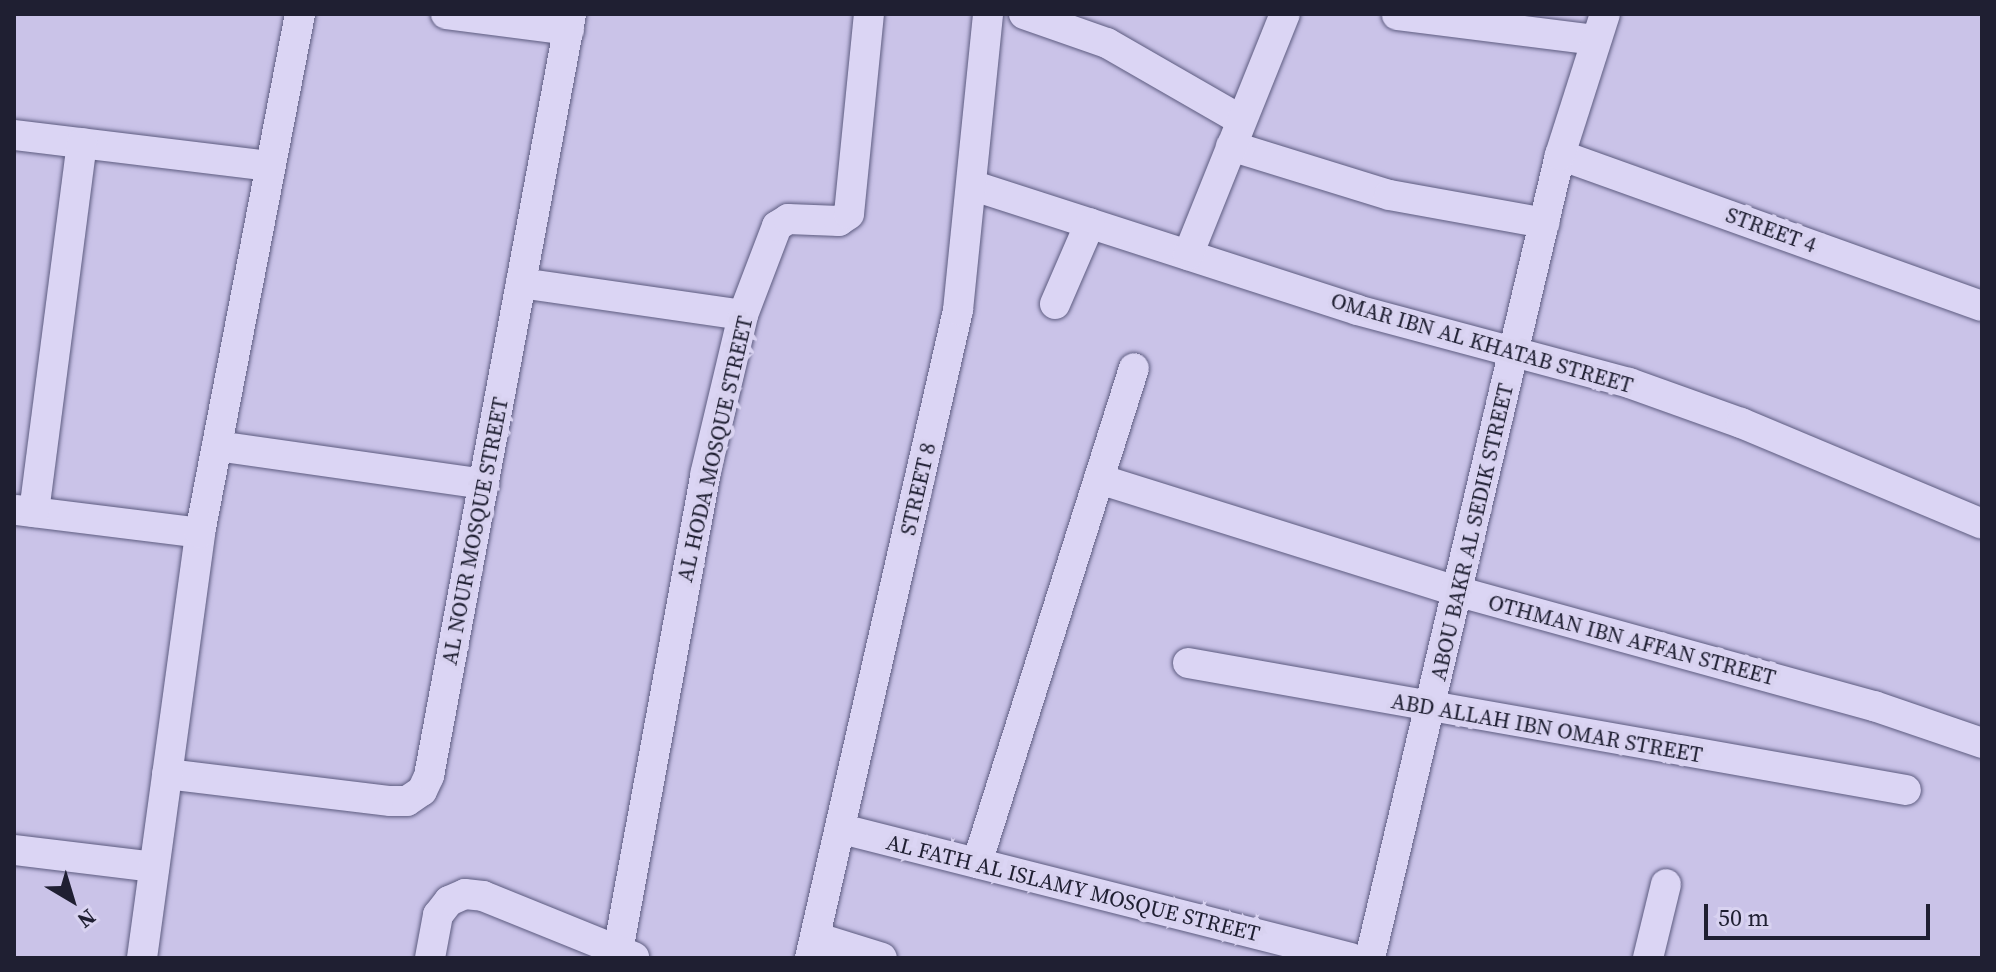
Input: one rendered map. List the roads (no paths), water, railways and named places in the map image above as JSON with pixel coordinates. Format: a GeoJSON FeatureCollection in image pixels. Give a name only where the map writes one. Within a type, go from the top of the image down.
{"type":"FeatureCollection","features":[{"type":"Feature","properties":{"kind":"street"},"geometry":{"type":"LineString","coordinates":[[142,958],[200,533],[300,14]]}},
{"type":"Feature","properties":{"kind":"street"},"geometry":{"type":"LineString","coordinates":[[446,14],[570,22]]}},
{"type":"Feature","properties":{"kind":"street","name":"AL HODA MOSQUE STREET"},"geometry":{"type":"LineString","coordinates":[[627,954],[705,475],[743,315],[777,226],[788,219],[839,221],[849,214],[869,14]]}},
{"type":"Feature","properties":{"kind":"street","name":"STREET 8"},"geometry":{"type":"LineString","coordinates":[[813,948],[958,310],[974,186],[988,14]]}},
{"type":"Feature","properties":{"kind":"street"},"geometry":{"type":"LineString","coordinates":[[1024,14],[1107,43],[1236,133],[1389,195],[1544,223]]}},
{"type":"Feature","properties":{"kind":"street"},"geometry":{"type":"LineString","coordinates":[[1188,255],[1285,14]]}},
{"type":"Feature","properties":{"kind":"street"},"geometry":{"type":"LineString","coordinates":[[1397,15],[1600,27]]}},
{"type":"Feature","properties":{"kind":"street","name":"AL NOUR MOSQUE STREET"},"geometry":{"type":"LineString","coordinates":[[167,774],[390,801],[407,801],[422,791],[429,776],[570,22]]}},
{"type":"Feature","properties":{"kind":"street","name":"ABOU BAKR AL SEDIK STREET"},"geometry":{"type":"LineString","coordinates":[[1370,958],[1432,709],[1456,591],[1560,155],[1600,27]]}},
{"type":"Feature","properties":{"kind":"street"},"geometry":{"type":"LineString","coordinates":[[14,135],[270,166]]}},
{"type":"Feature","properties":{"kind":"street"},"geometry":{"type":"LineString","coordinates":[[82,143],[24,511],[200,533]]}},
{"type":"Feature","properties":{"kind":"street","name":"STREET 4"},"geometry":{"type":"LineString","coordinates":[[1560,155],[1982,306]]}},
{"type":"Feature","properties":{"kind":"street","name":"OMAR IBN AL KHATAB STREET"},"geometry":{"type":"LineString","coordinates":[[974,186],[1435,333],[1514,350],[1741,423],[1982,524]]}},
{"type":"Feature","properties":{"kind":"street"},"geometry":{"type":"LineString","coordinates":[[1055,304],[1090,223]]}},
{"type":"Feature","properties":{"kind":"street"},"geometry":{"type":"LineString","coordinates":[[521,283],[743,315]]}},
{"type":"Feature","properties":{"kind":"street"},"geometry":{"type":"LineString","coordinates":[[977,863],[1134,368]]}},
{"type":"Feature","properties":{"kind":"street"},"geometry":{"type":"LineString","coordinates":[[217,446],[484,484]]}},
{"type":"Feature","properties":{"kind":"street","name":"OTHMAN IBN AFFAN STREET"},"geometry":{"type":"LineString","coordinates":[[1099,479],[1456,591],[1874,706],[1982,743]]}},
{"type":"Feature","properties":{"kind":"street","name":"ABD ALLAH IBN OMAR STREET"},"geometry":{"type":"LineString","coordinates":[[1188,663],[1432,709],[1906,790]]}},
{"type":"Feature","properties":{"kind":"street","name":"AL FATH AL ISLAMY MOSQUE STREET"},"geometry":{"type":"LineString","coordinates":[[842,829],[1351,958]]}},
{"type":"Feature","properties":{"kind":"street"},"geometry":{"type":"LineString","coordinates":[[14,850],[154,867]]}},
{"type":"Feature","properties":{"kind":"street"},"geometry":{"type":"LineString","coordinates":[[1648,958],[1666,884]]}},
{"type":"Feature","properties":{"kind":"street"},"geometry":{"type":"LineString","coordinates":[[430,958],[438,915],[449,901],[465,894],[483,896],[627,954]]}},
{"type":"Feature","properties":{"kind":"street"},"geometry":{"type":"LineString","coordinates":[[813,948],[882,958]]}}]}
